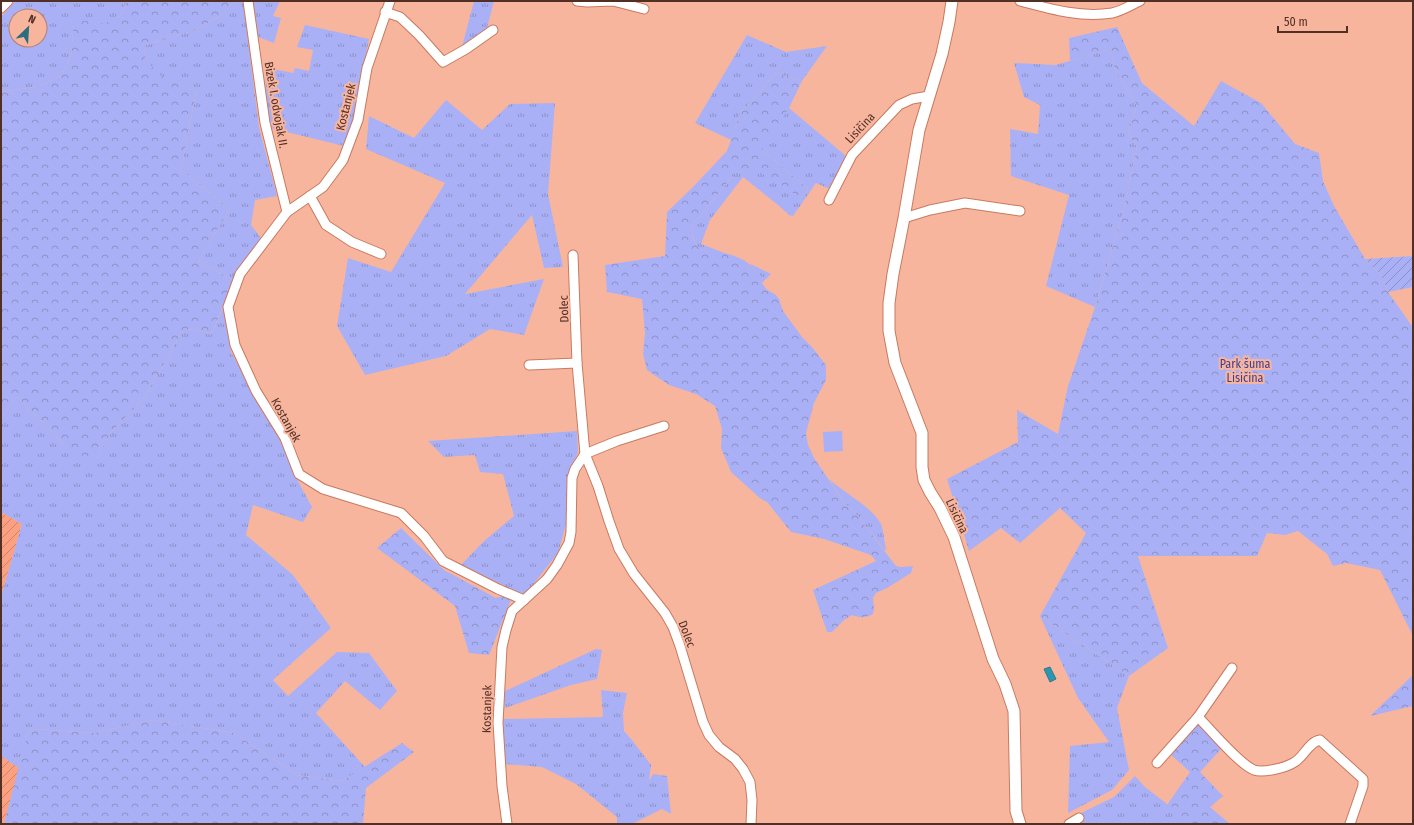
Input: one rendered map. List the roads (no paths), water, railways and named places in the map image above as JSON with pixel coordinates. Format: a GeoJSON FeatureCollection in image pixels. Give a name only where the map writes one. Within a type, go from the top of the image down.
{"type":"FeatureCollection","features":[{"type":"Feature","properties":{"kind":"street"},"geometry":{"type":"LineString","coordinates":[[1,8],[8,1]]}},
{"type":"Feature","properties":{"kind":"street","name":"Bizek I. odvojak II."},"geometry":{"type":"LineString","coordinates":[[248,1],[264,123],[287,212]]}},
{"type":"Feature","properties":{"kind":"street","name":"Kostanjek"},"geometry":{"type":"LineString","coordinates":[[390,1],[367,68],[358,120],[342,160],[323,187],[287,212],[240,274],[228,307],[235,345],[256,391],[285,438],[299,474],[323,489],[401,513],[424,536],[444,561],[498,589],[524,600]]}},
{"type":"Feature","properties":{"kind":"street"},"geometry":{"type":"LineString","coordinates":[[577,1],[613,1],[644,10]]}},
{"type":"Feature","properties":{"kind":"street","name":"Lisičina"},"geometry":{"type":"LineString","coordinates":[[952,1],[942,54],[919,130],[889,298],[889,331],[893,355],[922,433],[922,467],[924,480],[954,537],[993,659],[1005,684],[1014,711],[1016,811],[1020,824]]}},
{"type":"Feature","properties":{"kind":"street"},"geometry":{"type":"LineString","coordinates":[[1020,1],[1070,12],[1094,14],[1113,13],[1140,1]]}},
{"type":"Feature","properties":{"kind":"street"},"geometry":{"type":"LineString","coordinates":[[385,12],[400,17],[419,35],[443,62],[466,49],[493,30]]}},
{"type":"Feature","properties":{"kind":"street","name":"Lisičina"},"geometry":{"type":"LineString","coordinates":[[829,200],[852,155],[899,105],[912,99],[929,96]]}},
{"type":"Feature","properties":{"kind":"street"},"geometry":{"type":"LineString","coordinates":[[310,196],[326,225],[352,242],[381,254]]}},
{"type":"Feature","properties":{"kind":"street"},"geometry":{"type":"LineString","coordinates":[[904,218],[930,210],[965,203],[1020,211]]}},
{"type":"Feature","properties":{"kind":"street","name":"Dolec"},"geometry":{"type":"LineString","coordinates":[[573,255],[577,363],[585,454],[598,486],[619,549],[634,574],[665,613],[673,627],[708,736],[719,747],[735,759],[743,769],[750,782],[752,800],[750,824]]}},
{"type":"Feature","properties":{"kind":"street"},"geometry":{"type":"LineString","coordinates":[[529,365],[577,363]]}},
{"type":"Feature","properties":{"kind":"street"},"geometry":{"type":"LineString","coordinates":[[585,454],[604,445],[664,426]]}},
{"type":"Feature","properties":{"kind":"street","name":"Kostanjek"},"geometry":{"type":"LineString","coordinates":[[507,824],[502,786],[498,723],[502,647],[512,611],[547,579],[557,565],[569,543],[571,532],[572,478],[575,469],[585,454]]}},
{"type":"Feature","properties":{"kind":"street"},"geometry":{"type":"LineString","coordinates":[[1157,763],[1198,717],[1232,668]]}},
{"type":"Feature","properties":{"kind":"street"},"geometry":{"type":"LineString","coordinates":[[1198,717],[1242,762],[1255,770],[1283,768],[1295,763],[1315,741],[1320,740],[1326,744],[1363,779],[1363,786],[1350,824]]}},
{"type":"Feature","properties":{"kind":"street"},"geometry":{"type":"LineString","coordinates":[[1069,824],[1079,818]]}},
{"type":"Feature","properties":{"kind":"park label","name":"Park šuma Lisičina"},"geometry":{"type":"Point","coordinates":[1245,371]}}]}
